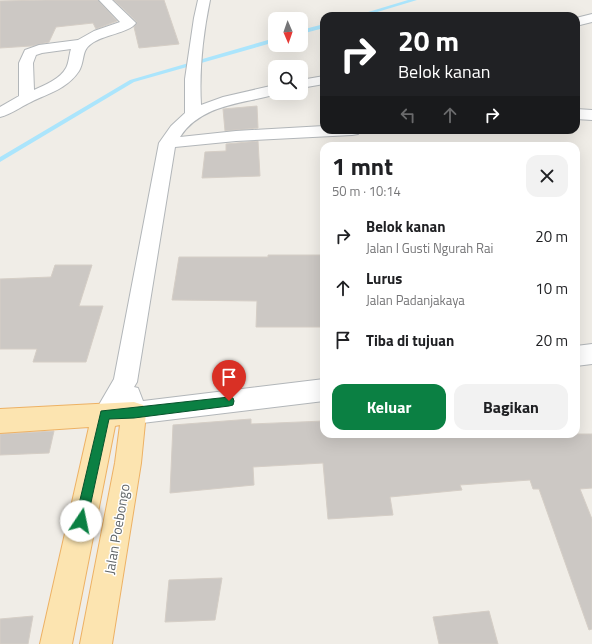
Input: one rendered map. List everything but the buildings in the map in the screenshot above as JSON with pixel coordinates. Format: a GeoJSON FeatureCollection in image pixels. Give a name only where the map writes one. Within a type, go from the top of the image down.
{"type":"FeatureCollection","features":[{"type":"Feature","properties":{"kind":"main road"},"geometry":{"type":"LineString","coordinates":[[0,421],[134,413]]}},
{"type":"Feature","properties":{"kind":"main road","name":"Jalan Poebongo"},"geometry":{"type":"LineString","coordinates":[[96,644],[128,463],[134,413]]}},
{"type":"Feature","properties":{"kind":"main road"},"geometry":{"type":"LineString","coordinates":[[56,644],[94,460],[105,415]]}},
{"type":"Feature","properties":{"kind":"street"},"geometry":{"type":"LineString","coordinates":[[0,112],[27,98],[47,90],[63,80],[73,68],[77,49],[92,37],[129,23],[105,0]]}},
{"type":"Feature","properties":{"kind":"street"},"geometry":{"type":"LineString","coordinates":[[193,114],[192,79],[200,18],[204,0]]}},
{"type":"Feature","properties":{"kind":"street"},"geometry":{"type":"LineString","coordinates":[[580,21],[592,18]]}},
{"type":"Feature","properties":{"kind":"street"},"geometry":{"type":"LineString","coordinates":[[27,98],[26,63],[30,53],[38,49],[82,44]]}},
{"type":"Feature","properties":{"kind":"street"},"geometry":{"type":"LineString","coordinates":[[308,83],[320,81]]}},
{"type":"Feature","properties":{"kind":"street"},"geometry":{"type":"LineString","coordinates":[[105,415],[125,382],[168,143],[174,132],[193,114],[205,107],[228,100],[268,91]]}},
{"type":"Feature","properties":{"kind":"street"},"geometry":{"type":"LineString","coordinates":[[168,143],[236,136],[320,132]]}},
{"type":"Feature","properties":{"kind":"street"},"geometry":{"type":"LineString","coordinates":[[580,356],[592,354]]}},
{"type":"Feature","properties":{"kind":"street"},"geometry":{"type":"LineString","coordinates":[[125,382],[134,413],[320,390]]}},
{"type":"Feature","properties":{"kind":"waterway"},"geometry":{"type":"LineString","coordinates":[[372,12],[414,0]]}},
{"type":"Feature","properties":{"kind":"waterway"},"geometry":{"type":"LineString","coordinates":[[308,30],[320,27]]}},
{"type":"Feature","properties":{"kind":"waterway"},"geometry":{"type":"LineString","coordinates":[[0,160],[132,81],[268,42]]}},
{"type":"Feature","properties":{"kind":"route"},"geometry":{"type":"LineString","coordinates":[[81,521],[105,415],[134,413],[229,401]]}}]}
